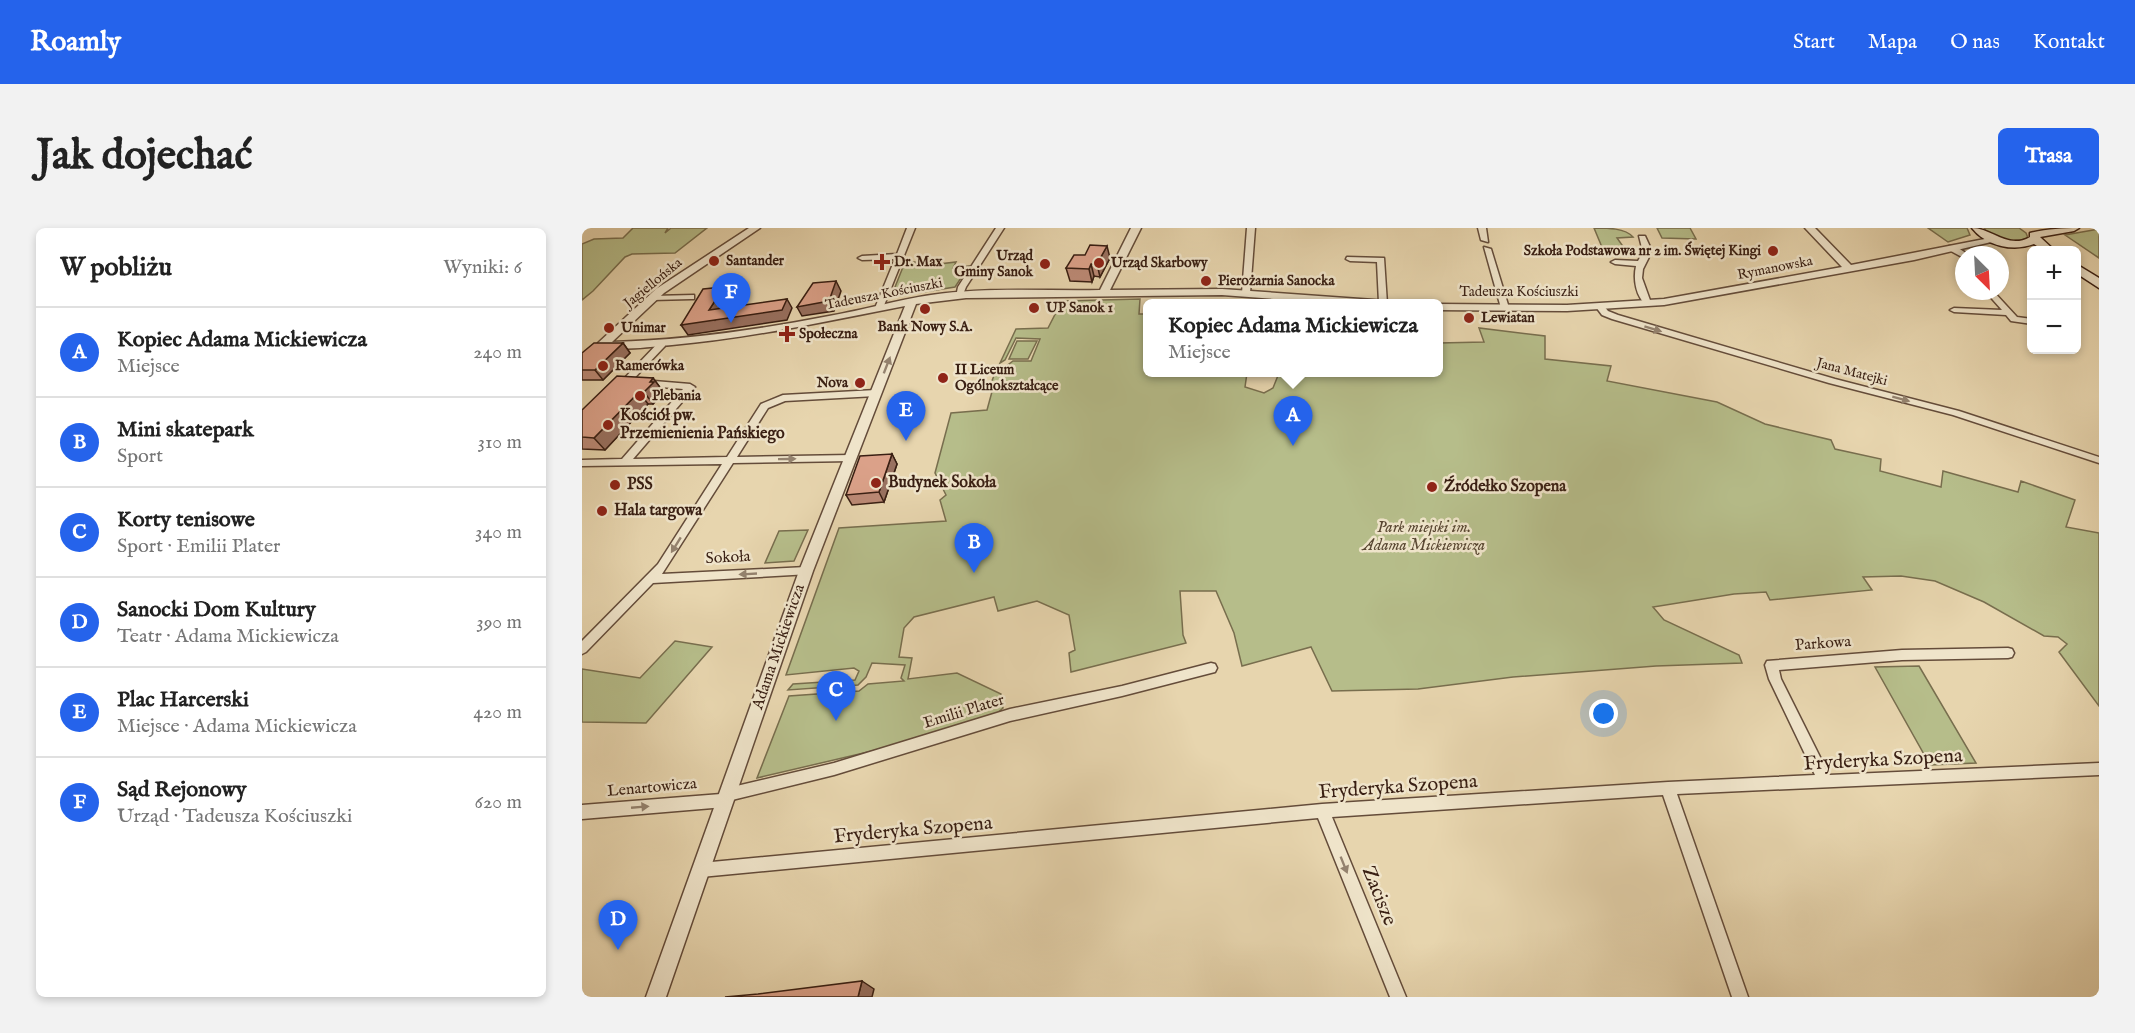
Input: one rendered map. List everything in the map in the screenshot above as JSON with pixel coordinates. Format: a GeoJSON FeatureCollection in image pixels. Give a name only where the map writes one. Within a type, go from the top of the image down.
{"type":"FeatureCollection","features":[{"type":"Feature","properties":{"kind":"main road"},"geometry":{"type":"LineString","coordinates":[[2031,234],[2074,228]]}},
{"type":"Feature","properties":{"kind":"main road"},"geometry":{"type":"LineString","coordinates":[[1979,230],[1995,240],[2027,249]]}},
{"type":"Feature","properties":{"kind":"main road"},"geometry":{"type":"LineString","coordinates":[[2014,244],[2028,243],[2031,234]]}},
{"type":"Feature","properties":{"kind":"main road"},"geometry":{"type":"LineString","coordinates":[[2031,234],[2044,246]]}},
{"type":"Feature","properties":{"kind":"main road"},"geometry":{"type":"LineString","coordinates":[[2081,271],[2099,284]]}},
{"type":"Feature","properties":{"kind":"main road"},"geometry":{"type":"LineString","coordinates":[[2081,282],[2099,295]]}},
{"type":"Feature","properties":{"kind":"street","name":"Jagiellońska"},"geometry":{"type":"LineString","coordinates":[[602,345],[652,298],[685,273],[755,228]]}},
{"type":"Feature","properties":{"kind":"street"},"geometry":{"type":"LineString","coordinates":[[879,308],[911,228]]}},
{"type":"Feature","properties":{"kind":"street"},"geometry":{"type":"LineString","coordinates":[[959,295],[962,286],[1000,228]]}},
{"type":"Feature","properties":{"kind":"street"},"geometry":{"type":"LineString","coordinates":[[1103,294],[1136,228]]}},
{"type":"Feature","properties":{"kind":"street"},"geometry":{"type":"LineString","coordinates":[[1246,293],[1251,228]]}},
{"type":"Feature","properties":{"kind":"street"},"geometry":{"type":"LineString","coordinates":[[1482,228],[1505,308]]}},
{"type":"Feature","properties":{"kind":"street"},"geometry":{"type":"LineString","coordinates":[[1810,228],[1849,269]]}},
{"type":"Feature","properties":{"kind":"street","name":"Rymanowska"},"geometry":{"type":"LineString","coordinates":[[1953,248],[1976,238],[1979,230]]}},
{"type":"Feature","properties":{"kind":"street"},"geometry":{"type":"LineString","coordinates":[[1642,238],[1648,249],[1648,255],[1639,269],[1639,286],[1647,303]]}},
{"type":"Feature","properties":{"kind":"street","name":"Rymanowska"},"geometry":{"type":"LineString","coordinates":[[1600,307],[1700,297],[1995,240]]}},
{"type":"Feature","properties":{"kind":"street"},"geometry":{"type":"LineString","coordinates":[[862,258],[899,256]]}},
{"type":"Feature","properties":{"kind":"street"},"geometry":{"type":"LineString","coordinates":[[1350,259],[1381,260],[1383,299]]}},
{"type":"Feature","properties":{"kind":"street"},"geometry":{"type":"LineString","coordinates":[[1615,262],[1641,264]]}},
{"type":"Feature","properties":{"kind":"street","name":"Tadeusza Kościuszki"},"geometry":{"type":"LineString","coordinates":[[602,345],[662,344],[790,326],[912,301],[959,295],[1246,293],[1328,299]]}},
{"type":"Feature","properties":{"kind":"street"},"geometry":{"type":"LineString","coordinates":[[652,298],[691,297]]}},
{"type":"Feature","properties":{"kind":"street"},"geometry":{"type":"LineString","coordinates":[[1996,300],[2014,320],[2027,322]]}},
{"type":"Feature","properties":{"kind":"street","name":"Adama Mickiewicza"},"geometry":{"type":"LineString","coordinates":[[656,997],[806,571],[912,301]]}},
{"type":"Feature","properties":{"kind":"street","name":"Tadeusza Kościuszki"},"geometry":{"type":"LineString","coordinates":[[1443,307],[1600,307]]}},
{"type":"Feature","properties":{"kind":"street","name":"Jana Matejki"},"geometry":{"type":"LineString","coordinates":[[1600,307],[1608,314],[1647,327],[1821,378],[1956,413],[2099,460]]}},
{"type":"Feature","properties":{"kind":"street"},"geometry":{"type":"LineString","coordinates":[[1954,310],[2007,313]]}},
{"type":"Feature","properties":{"kind":"street"},"geometry":{"type":"LineString","coordinates":[[612,396],[662,344]]}},
{"type":"Feature","properties":{"kind":"street"},"geometry":{"type":"LineString","coordinates":[[625,462],[690,387],[626,382]]}},
{"type":"Feature","properties":{"kind":"street"},"geometry":{"type":"LineString","coordinates":[[582,649],[662,567],[760,411],[769,402],[783,398],[876,393]]}},
{"type":"Feature","properties":{"kind":"street"},"geometry":{"type":"LineString","coordinates":[[582,463],[851,458]]}},
{"type":"Feature","properties":{"kind":"street","name":"Sokoła"},"geometry":{"type":"LineString","coordinates":[[650,579],[806,571]]}},
{"type":"Feature","properties":{"kind":"street","name":"Parkowa"},"geometry":{"type":"LineString","coordinates":[[1826,782],[1775,679],[1771,665],[1902,655],[2008,653]]}},
{"type":"Feature","properties":{"kind":"street","name":"Emilii Plater"},"geometry":{"type":"LineString","coordinates":[[727,797],[834,769],[1010,715],[1122,691],[1211,668]]}},
{"type":"Feature","properties":{"kind":"street","name":"Fryderyka Szopena"},"geometry":{"type":"LineString","coordinates":[[701,870],[1322,811],[1668,788],[2099,769]]}},
{"type":"Feature","properties":{"kind":"street"},"geometry":{"type":"LineString","coordinates":[[1668,788],[1740,997]]}},
{"type":"Feature","properties":{"kind":"street","name":"Lenartowicza"},"geometry":{"type":"LineString","coordinates":[[582,812],[727,797]]}},
{"type":"Feature","properties":{"kind":"street","name":"Zacisze"},"geometry":{"type":"LineString","coordinates":[[1322,811],[1398,997]]}},
{"type":"Feature","properties":{"kind":"green space"},"geometry":{"type":"Polygon","coordinates":[[[633,228],[668,228],[665,233],[671,228],[707,228],[675,253],[632,254],[625,257],[582,300],[582,244],[594,239],[623,238],[633,228]]]}},
{"type":"Feature","properties":{"kind":"green space"},"geometry":{"type":"Polygon","coordinates":[[[1594,228],[1616,229],[1630,234],[1633,237],[1617,238],[1627,252],[1604,252],[1594,228]]]}},
{"type":"Feature","properties":{"kind":"green space"},"geometry":{"type":"Polygon","coordinates":[[[1657,228],[1690,228],[1696,239],[1662,238],[1657,228]]]}},
{"type":"Feature","properties":{"kind":"green space"},"geometry":{"type":"Polygon","coordinates":[[[1928,228],[1967,228],[1970,235],[1948,242],[1928,228]]]}},
{"type":"Feature","properties":{"kind":"green space"},"geometry":{"type":"Polygon","coordinates":[[[1984,228],[2019,228],[2026,233],[2028,238],[2004,240],[1992,236],[1984,228]]]}},
{"type":"Feature","properties":{"kind":"green space"},"geometry":{"type":"Polygon","coordinates":[[[2099,229],[2099,258],[2065,235],[2099,229]]]}},
{"type":"Feature","properties":{"kind":"green space"},"geometry":{"type":"Polygon","coordinates":[[[905,262],[916,262],[914,267],[956,262],[953,268],[969,266],[955,287],[891,297],[905,262]]]}},
{"type":"Feature","properties":{"kind":"green space","name":"Park miejski im. Adama Mickiewicza"},"geometry":{"type":"Polygon","coordinates":[[[1140,299],[1139,314],[1143,314],[1143,377],[1246,377],[1245,387],[1264,393],[1273,388],[1277,377],[1443,377],[1443,343],[1484,342],[1479,328],[1545,336],[1545,359],[1611,366],[1607,381],[1717,402],[1765,424],[1831,440],[1835,449],[1881,459],[1880,471],[1941,487],[1943,471],[2018,492],[2021,481],[2075,500],[2066,527],[2099,533],[2099,706],[2059,652],[2067,644],[2058,637],[2044,636],[1984,602],[1935,581],[1901,576],[1863,577],[1872,590],[1770,600],[1766,592],[1734,594],[1653,607],[1664,620],[1739,655],[1742,663],[1656,666],[1513,677],[1418,689],[1332,691],[1311,647],[1242,666],[1234,633],[1216,591],[1180,591],[1183,635],[1186,643],[1071,672],[1069,653],[1075,650],[1069,615],[1037,601],[998,611],[994,597],[914,617],[904,628],[899,657],[912,658],[908,679],[957,673],[1001,694],[1003,708],[995,715],[902,744],[757,778],[789,696],[859,691],[868,684],[904,681],[901,678],[905,665],[872,663],[866,677],[858,685],[788,690],[793,684],[855,680],[859,671],[854,668],[786,675],[839,528],[946,521],[940,500],[946,495],[935,473],[951,413],[987,410],[993,388],[990,386],[997,368],[1005,367],[1013,361],[1031,361],[1040,339],[1016,338],[1005,360],[1000,363],[1016,329],[1048,328],[1062,301],[1140,299]]]}},
{"type":"Feature","properties":{"kind":"green space"},"geometry":{"type":"Polygon","coordinates":[[[1017,341],[1037,341],[1028,359],[1009,359],[1017,341]]]}},
{"type":"Feature","properties":{"kind":"green space"},"geometry":{"type":"Polygon","coordinates":[[[808,530],[794,561],[765,563],[779,531],[808,530]]]}},
{"type":"Feature","properties":{"kind":"green space"},"geometry":{"type":"Polygon","coordinates":[[[675,641],[712,647],[646,723],[582,722],[582,669],[640,678],[675,641]]]}},
{"type":"Feature","properties":{"kind":"green space"},"geometry":{"type":"Polygon","coordinates":[[[1919,666],[1976,763],[1930,765],[1875,667],[1919,666]]]}},
{"type":"Feature","properties":{"kind":"building"},"geometry":{"type":"Polygon","coordinates":[[[1090,245],[1107,246],[1097,264],[1091,264],[1089,269],[1066,268],[1074,255],[1085,255],[1090,245]]]}},
{"type":"Feature","properties":{"kind":"building"},"geometry":{"type":"Polygon","coordinates":[[[836,281],[829,301],[797,307],[813,283],[836,281]]]}},
{"type":"Feature","properties":{"kind":"building"},"geometry":{"type":"Polygon","coordinates":[[[724,287],[709,310],[787,299],[782,310],[681,325],[703,289],[724,287]]]}},
{"type":"Feature","properties":{"kind":"building"},"geometry":{"type":"Polygon","coordinates":[[[594,343],[623,343],[595,370],[582,370],[582,353],[594,343]]]}},
{"type":"Feature","properties":{"kind":"building"},"geometry":{"type":"Polygon","coordinates":[[[617,376],[653,378],[650,382],[654,382],[644,392],[639,392],[594,438],[582,437],[582,410],[617,376]]]}},
{"type":"Feature","properties":{"kind":"building"},"geometry":{"type":"Polygon","coordinates":[[[892,454],[879,492],[846,495],[860,456],[892,454]]]}},
{"type":"Feature","properties":{"kind":"building"},"geometry":{"type":"Polygon","coordinates":[[[862,981],[858,997],[725,997],[758,994],[862,981]]]}},
{"type":"Feature","properties":{"kind":"place","name":"Szkoła Podstawowa nr 2 im. Świętej Kingi"},"geometry":{"type":"Point","coordinates":[1773,251]}},
{"type":"Feature","properties":{"kind":"place","name":"Santander"},"geometry":{"type":"Point","coordinates":[714,261]}},
{"type":"Feature","properties":{"kind":"place","name":"Dr. Max"},"geometry":{"type":"Point","coordinates":[882,262]}},
{"type":"Feature","properties":{"kind":"place","name":"Urząd Skarbowy"},"geometry":{"type":"Point","coordinates":[1099,263]}},
{"type":"Feature","properties":{"kind":"place","name":"Urząd Gminy Sanok"},"geometry":{"type":"Point","coordinates":[1045,264]}},
{"type":"Feature","properties":{"kind":"place","name":"Pierożarnia Sanocka"},"geometry":{"type":"Point","coordinates":[1206,281]}},
{"type":"Feature","properties":{"kind":"place","name":"UP Sanok 1"},"geometry":{"type":"Point","coordinates":[1034,308]}},
{"type":"Feature","properties":{"kind":"place","name":"Bank Nowy S.A."},"geometry":{"type":"Point","coordinates":[925,309]}},
{"type":"Feature","properties":{"kind":"place","name":"Lewiatan"},"geometry":{"type":"Point","coordinates":[1469,318]}},
{"type":"Feature","properties":{"kind":"place","name":"Sąd Rejonowy"},"geometry":{"type":"Point","coordinates":[731,323]}},
{"type":"Feature","properties":{"kind":"place","name":"Unimar"},"geometry":{"type":"Point","coordinates":[609,328]}},
{"type":"Feature","properties":{"kind":"place","name":"Społeczna"},"geometry":{"type":"Point","coordinates":[787,334]}},
{"type":"Feature","properties":{"kind":"place","name":"Ramerówka"},"geometry":{"type":"Point","coordinates":[603,366]}},
{"type":"Feature","properties":{"kind":"place","name":"II Liceum Ogólnokształcące"},"geometry":{"type":"Point","coordinates":[943,378]}},
{"type":"Feature","properties":{"kind":"place","name":"Nova"},"geometry":{"type":"Point","coordinates":[860,383]}},
{"type":"Feature","properties":{"kind":"place","name":"Plebania"},"geometry":{"type":"Point","coordinates":[640,396]}},
{"type":"Feature","properties":{"kind":"place","name":"Kościół pw. Przemienienia Pańskiego"},"geometry":{"type":"Point","coordinates":[608,425]}},
{"type":"Feature","properties":{"kind":"place","name":"Plac Harcerski"},"geometry":{"type":"Point","coordinates":[906,441]}},
{"type":"Feature","properties":{"kind":"place","name":"Kopiec Adama Mickiewicza"},"geometry":{"type":"Point","coordinates":[1293,446]}},
{"type":"Feature","properties":{"kind":"place","name":"Budynek Sokoła"},"geometry":{"type":"Point","coordinates":[876,483]}},
{"type":"Feature","properties":{"kind":"place","name":"PSS"},"geometry":{"type":"Point","coordinates":[615,485]}},
{"type":"Feature","properties":{"kind":"place","name":"Źródełko Szopena"},"geometry":{"type":"Point","coordinates":[1432,487]}},
{"type":"Feature","properties":{"kind":"place","name":"Hala targowa"},"geometry":{"type":"Point","coordinates":[602,511]}},
{"type":"Feature","properties":{"kind":"place","name":"Mini skatepark"},"geometry":{"type":"Point","coordinates":[974,573]}},
{"type":"Feature","properties":{"kind":"place","name":"Korty tenisowe"},"geometry":{"type":"Point","coordinates":[836,721]}},
{"type":"Feature","properties":{"kind":"place","name":"Sanocki Dom Kultury"},"geometry":{"type":"Point","coordinates":[618,950]}}]}
